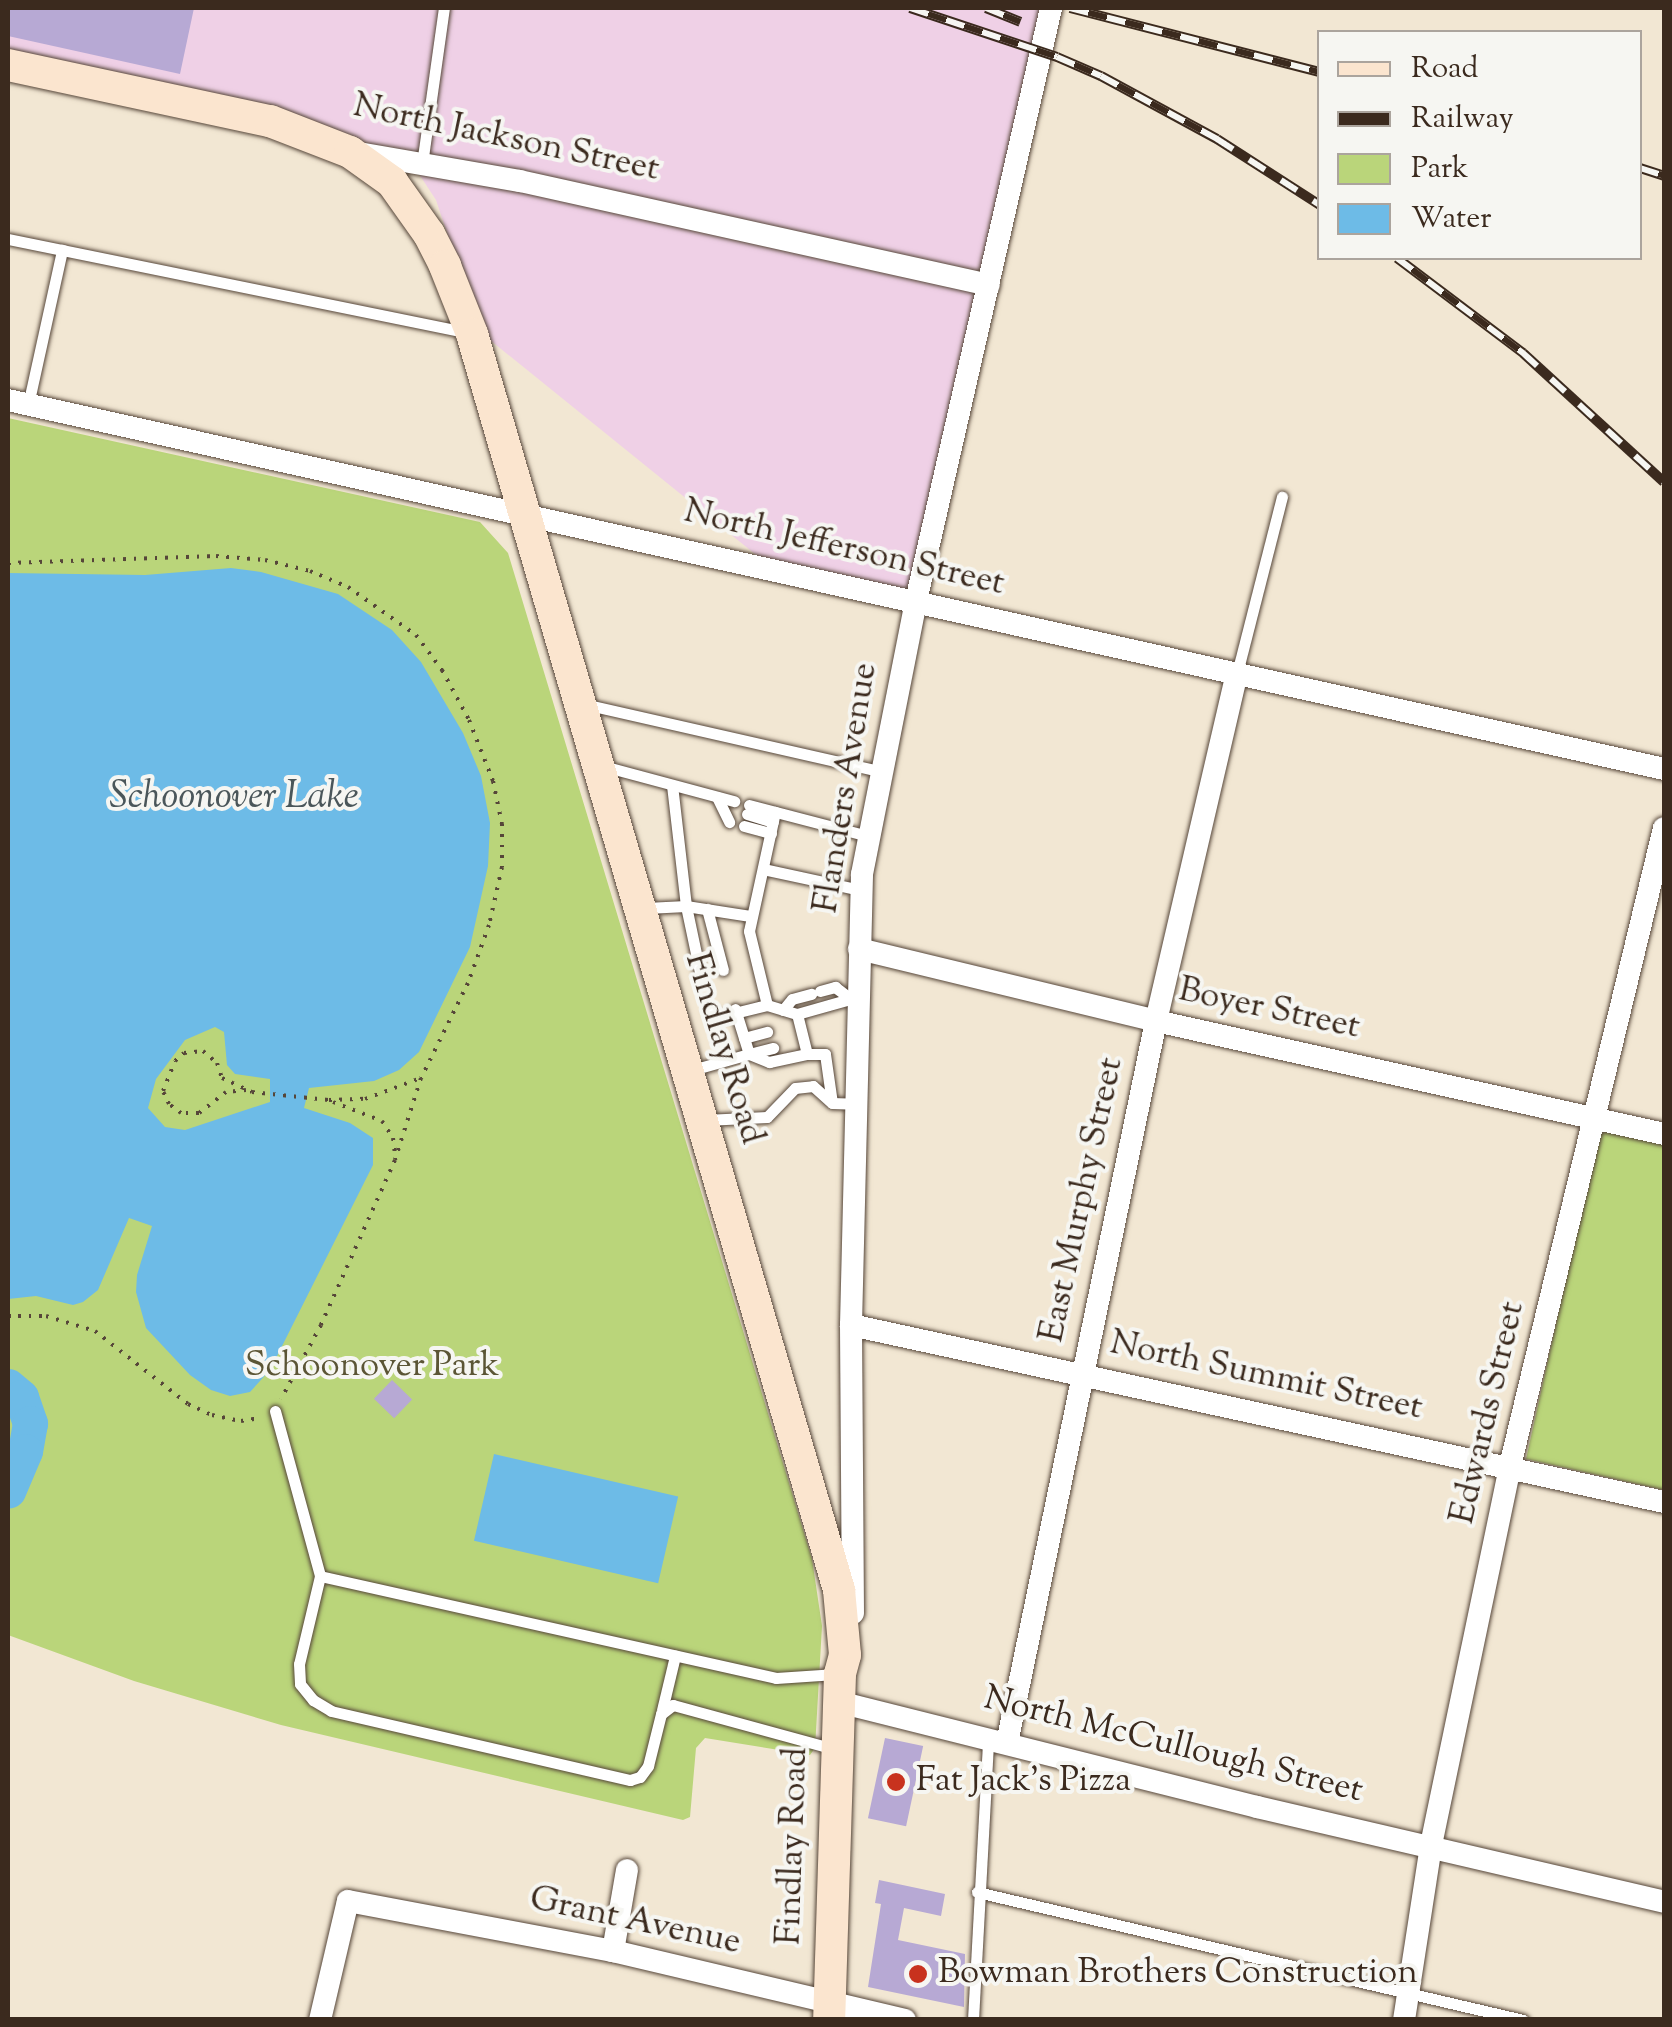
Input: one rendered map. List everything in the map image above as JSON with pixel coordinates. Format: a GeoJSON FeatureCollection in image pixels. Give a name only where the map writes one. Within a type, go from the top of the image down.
{"type":"FeatureCollection","features":[{"type":"Feature","properties":{"kind":"main road","name":"North Jackson Street"},"geometry":{"type":"LineString","coordinates":[[8,66],[270,121],[350,152]]}},
{"type":"Feature","properties":{"kind":"main road","name":"Findlay Road"},"geometry":{"type":"LineString","coordinates":[[350,152],[392,182],[412,208],[445,266],[472,334],[832,1559],[841,1677],[829,2010]]}},
{"type":"Feature","properties":{"kind":"street","name":"Flanders Avenue"},"geometry":{"type":"LineString","coordinates":[[841,1677],[855,1601],[852,1324],[844,1103],[859,950],[860,890],[880,771],[916,601],[1051,8]]}},
{"type":"Feature","properties":{"kind":"street","name":"North Jackson Street"},"geometry":{"type":"LineString","coordinates":[[350,152],[989,285]]}},
{"type":"Feature","properties":{"kind":"street","name":"North Jefferson Street"},"geometry":{"type":"LineString","coordinates":[[18,403],[1664,769]]}},
{"type":"Feature","properties":{"kind":"street","name":"East Murphy Street"},"geometry":{"type":"LineString","coordinates":[[998,1742],[1083,1373],[1156,1021],[1237,673]]}},
{"type":"Feature","properties":{"kind":"street","name":"Edwards Street"},"geometry":{"type":"LineString","coordinates":[[1404,2020],[1431,1845],[1510,1466],[1664,828]]}},
{"type":"Feature","properties":{"kind":"street","name":"Boyer Street"},"geometry":{"type":"LineString","coordinates":[[859,950],[1156,1021],[1664,1134]]}},
{"type":"Feature","properties":{"kind":"street","name":"North Summit Street"},"geometry":{"type":"LineString","coordinates":[[852,1324],[1664,1502]]}},
{"type":"Feature","properties":{"kind":"street","name":"North McCullough Street"},"geometry":{"type":"LineString","coordinates":[[841,1677],[998,1742],[1664,1902]]}},
{"type":"Feature","properties":{"kind":"street"},"geometry":{"type":"LineString","coordinates":[[613,1951],[627,1870]]}},
{"type":"Feature","properties":{"kind":"street","name":"Grant Avenue"},"geometry":{"type":"LineString","coordinates":[[320,2020],[348,1901],[613,1951],[829,2010],[906,2020]]}},
{"type":"Feature","properties":{"kind":"lane"},"geometry":{"type":"LineString","coordinates":[[422,164],[444,8]]}},
{"type":"Feature","properties":{"kind":"lane"},"geometry":{"type":"LineString","coordinates":[[8,239],[472,334]]}},
{"type":"Feature","properties":{"kind":"lane"},"geometry":{"type":"LineString","coordinates":[[18,403],[62,250]]}},
{"type":"Feature","properties":{"kind":"lane"},"geometry":{"type":"LineString","coordinates":[[1237,673],[1282,498]]}},
{"type":"Feature","properties":{"kind":"lane"},"geometry":{"type":"LineString","coordinates":[[580,703],[880,771]]}},
{"type":"Feature","properties":{"kind":"lane"},"geometry":{"type":"LineString","coordinates":[[598,765],[672,785],[727,808]]}},
{"type":"Feature","properties":{"kind":"lane"},"geometry":{"type":"LineString","coordinates":[[672,785],[686,906],[701,977]]}},
{"type":"Feature","properties":{"kind":"lane"},"geometry":{"type":"LineString","coordinates":[[773,822],[747,815],[868,836]]}},
{"type":"Feature","properties":{"kind":"lane"},"geometry":{"type":"LineString","coordinates":[[767,1004],[749,930],[773,822]]}},
{"type":"Feature","properties":{"kind":"lane"},"geometry":{"type":"LineString","coordinates":[[762,870],[860,890]]}},
{"type":"Feature","properties":{"kind":"lane"},"geometry":{"type":"LineString","coordinates":[[639,908],[686,906],[750,916]]}},
{"type":"Feature","properties":{"kind":"lane"},"geometry":{"type":"LineString","coordinates":[[707,909],[723,970]]}},
{"type":"Feature","properties":{"kind":"lane"},"geometry":{"type":"LineString","coordinates":[[783,1010],[792,999],[835,987],[854,998]]}},
{"type":"Feature","properties":{"kind":"lane"},"geometry":{"type":"LineString","coordinates":[[795,1021],[854,998]]}},
{"type":"Feature","properties":{"kind":"lane"},"geometry":{"type":"LineString","coordinates":[[712,1012],[714,1018],[735,1008],[767,1004],[783,1010],[795,1021],[798,1042],[807,1054]]}},
{"type":"Feature","properties":{"kind":"lane"},"geometry":{"type":"LineString","coordinates":[[735,1008],[749,1054]]}},
{"type":"Feature","properties":{"kind":"lane"},"geometry":{"type":"LineString","coordinates":[[744,1038],[767,1032]]}},
{"type":"Feature","properties":{"kind":"lane"},"geometry":{"type":"LineString","coordinates":[[688,1070],[773,1048]]}},
{"type":"Feature","properties":{"kind":"lane"},"geometry":{"type":"LineString","coordinates":[[749,1054],[769,1062],[825,1054],[844,1103]]}},
{"type":"Feature","properties":{"kind":"lane"},"geometry":{"type":"LineString","coordinates":[[704,1120],[767,1117],[795,1088],[812,1086],[844,1103]]}},
{"type":"Feature","properties":{"kind":"lane"},"geometry":{"type":"LineString","coordinates":[[275,1411],[320,1576],[299,1664],[300,1684],[312,1700],[331,1711],[630,1780],[648,1766],[675,1656]]}},
{"type":"Feature","properties":{"kind":"lane"},"geometry":{"type":"LineString","coordinates":[[320,1576],[776,1678],[841,1677]]}},
{"type":"Feature","properties":{"kind":"lane"},"geometry":{"type":"LineString","coordinates":[[661,1714],[674,1705],[837,1749]]}},
{"type":"Feature","properties":{"kind":"lane"},"geometry":{"type":"LineString","coordinates":[[973,2020],[977,1892],[998,1742]]}},
{"type":"Feature","properties":{"kind":"lane"},"geometry":{"type":"LineString","coordinates":[[977,1892],[1523,2020]]}},
{"type":"Feature","properties":{"kind":"path"},"geometry":{"type":"LineString","coordinates":[[8,563],[216,556],[265,560],[310,571],[348,588],[416,634],[442,670],[469,720],[493,782],[502,824],[502,867],[489,925],[468,983],[421,1078],[395,1160],[321,1325],[275,1411],[257,1420],[212,1416],[188,1404],[95,1330],[46,1316],[8,1316]]}},
{"type":"Feature","properties":{"kind":"path"},"geometry":{"type":"LineString","coordinates":[[246,1090],[222,1078],[210,1055],[203,1051],[184,1053],[175,1061],[163,1091],[169,1104],[182,1113],[199,1113],[226,1092],[270,1091],[329,1100],[364,1099],[421,1078]]}},
{"type":"Feature","properties":{"kind":"path"},"geometry":{"type":"LineString","coordinates":[[329,1100],[382,1121],[393,1138],[395,1160]]}},
{"type":"Feature","properties":{"kind":"shaded area"},"geometry":{"type":"Polygon","coordinates":[[[8,8],[1051,8],[916,601],[771,567],[480,332],[436,200],[417,171],[8,65],[8,8]]]}},
{"type":"Feature","properties":{"kind":"green space","name":"Schoonover Park"},"geometry":{"type":"Polygon","coordinates":[[[8,418],[480,522],[508,553],[812,1559],[822,1626],[815,1748],[810,1755],[705,1738],[696,1748],[690,1817],[683,1820],[281,1725],[134,1681],[8,1635],[8,418]]]}},
{"type":"Feature","properties":{"kind":"green space"},"geometry":{"type":"Polygon","coordinates":[[[1599,1130],[1664,1145],[1664,1490],[1526,1459],[1599,1130]]]}},
{"type":"Feature","properties":{"kind":"water","name":"Schoonover Lake"},"geometry":{"type":"Polygon","coordinates":[[[231,568],[261,572],[338,594],[392,630],[421,662],[463,733],[481,776],[490,823],[488,866],[470,947],[419,1052],[399,1070],[374,1081],[309,1088],[304,1108],[350,1123],[373,1138],[373,1165],[270,1370],[250,1392],[230,1396],[211,1390],[190,1375],[146,1328],[136,1292],[137,1275],[152,1226],[129,1218],[98,1290],[83,1302],[73,1305],[36,1296],[8,1299],[8,573],[145,575],[231,568]],[[215,1027],[185,1040],[156,1079],[148,1108],[165,1127],[185,1130],[270,1102],[270,1079],[235,1074],[227,1065],[224,1032],[215,1027]]]}},
{"type":"Feature","properties":{"kind":"water"},"geometry":{"type":"Polygon","coordinates":[[[494,1454],[678,1497],[658,1583],[474,1541],[494,1454]]]}},
{"type":"Feature","properties":{"kind":"building"},"geometry":{"type":"Polygon","coordinates":[[[8,8],[194,8],[180,74],[8,36],[8,8]]]}},
{"type":"Feature","properties":{"kind":"building"},"geometry":{"type":"Polygon","coordinates":[[[392,1380],[412,1399],[394,1418],[374,1399],[392,1380]]]}},
{"type":"Feature","properties":{"kind":"building","name":"Fat Jack's Pizza"},"geometry":{"type":"Polygon","coordinates":[[[885,1738],[923,1746],[906,1826],[868,1818],[885,1738]]]}},
{"type":"Feature","properties":{"kind":"building","name":"Bowman Brothers Construction"},"geometry":{"type":"Polygon","coordinates":[[[879,1880],[945,1894],[941,1916],[904,1908],[898,1940],[965,1954],[964,2007],[868,1987],[881,1904],[875,1903],[879,1880]]]}},
{"type":"Feature","properties":{"kind":"waterway"},"geometry":{"type":"LineString","coordinates":[[8,1386],[21,1397],[30,1423],[25,1451],[8,1491]]}},
{"type":"Feature","properties":{"kind":"railway"},"geometry":{"type":"LineString","coordinates":[[910,8],[1057,57],[1101,76],[1217,139],[1317,203]]}},
{"type":"Feature","properties":{"kind":"railway"},"geometry":{"type":"LineString","coordinates":[[986,8],[1020,22]]}},
{"type":"Feature","properties":{"kind":"railway"},"geometry":{"type":"LineString","coordinates":[[1070,8],[1317,71]]}},
{"type":"Feature","properties":{"kind":"railway"},"geometry":{"type":"LineString","coordinates":[[1642,169],[1664,176]]}},
{"type":"Feature","properties":{"kind":"railway"},"geometry":{"type":"LineString","coordinates":[[1400,260],[1523,353],[1664,482]]}},
{"type":"Feature","properties":{"kind":"place","name":"Fat Jack's Pizza"},"geometry":{"type":"Point","coordinates":[896,1782]}},
{"type":"Feature","properties":{"kind":"place","name":"Bowman Brothers Construction"},"geometry":{"type":"Point","coordinates":[918,1974]}}]}
